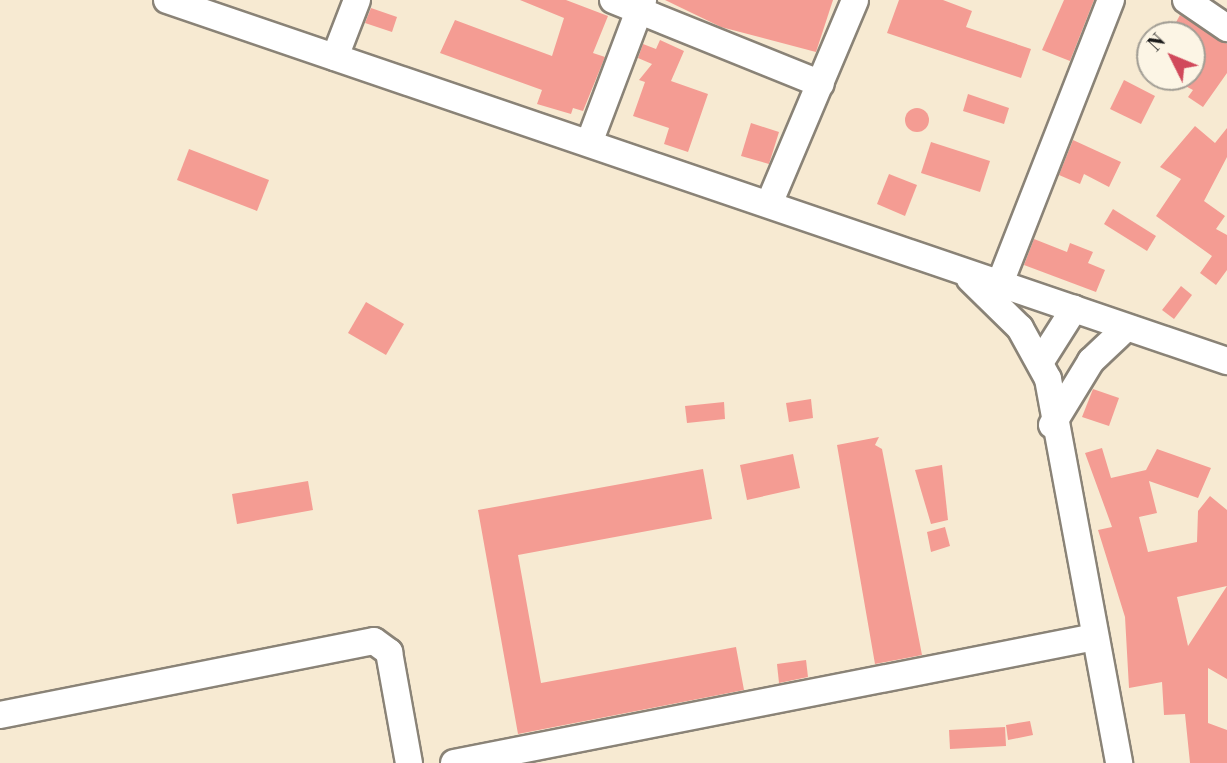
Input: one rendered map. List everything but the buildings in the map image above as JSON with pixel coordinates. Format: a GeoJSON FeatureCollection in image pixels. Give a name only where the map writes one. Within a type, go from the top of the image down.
{"type":"FeatureCollection","features":[{"type":"Feature","properties":{"kind":"street"},"geometry":{"type":"LineString","coordinates":[[167,0],[1227,361]]}},
{"type":"Feature","properties":{"kind":"street"},"geometry":{"type":"LineString","coordinates":[[335,57],[356,0]]}},
{"type":"Feature","properties":{"kind":"street"},"geometry":{"type":"LineString","coordinates":[[613,0],[642,5],[821,84]]}},
{"type":"Feature","properties":{"kind":"street"},"geometry":{"type":"LineString","coordinates":[[769,204],[855,0]]}},
{"type":"Feature","properties":{"kind":"street"},"geometry":{"type":"LineString","coordinates":[[1000,283],[1111,0]]}},
{"type":"Feature","properties":{"kind":"street"},"geometry":{"type":"LineString","coordinates":[[1186,0],[1227,27]]}},
{"type":"Feature","properties":{"kind":"street"},"geometry":{"type":"LineString","coordinates":[[589,143],[642,5]]}},
{"type":"Feature","properties":{"kind":"street"},"geometry":{"type":"LineString","coordinates":[[948,266],[981,286],[1041,360],[1119,763]]}},
{"type":"Feature","properties":{"kind":"street"},"geometry":{"type":"LineString","coordinates":[[1041,360],[1074,309]]}},
{"type":"Feature","properties":{"kind":"street"},"geometry":{"type":"LineString","coordinates":[[1052,425],[1091,361],[1126,328]]}},
{"type":"Feature","properties":{"kind":"street"},"geometry":{"type":"LineString","coordinates":[[454,763],[1095,637]]}},
{"type":"Feature","properties":{"kind":"street"},"geometry":{"type":"LineString","coordinates":[[0,715],[374,641],[390,652],[409,763]]}}]}
